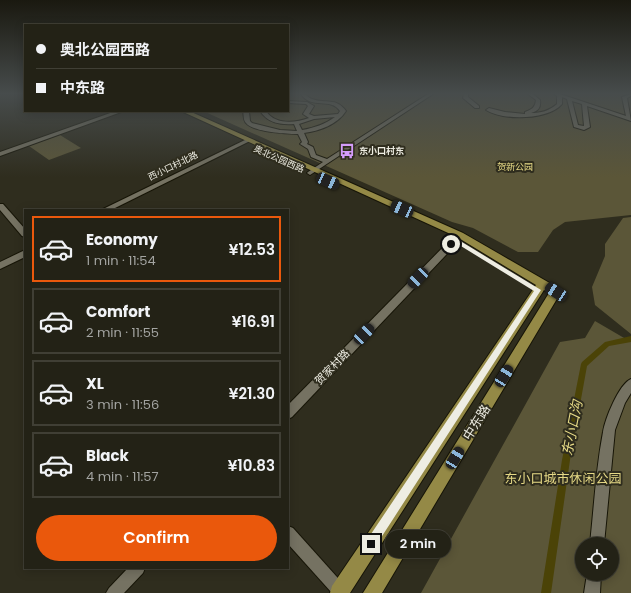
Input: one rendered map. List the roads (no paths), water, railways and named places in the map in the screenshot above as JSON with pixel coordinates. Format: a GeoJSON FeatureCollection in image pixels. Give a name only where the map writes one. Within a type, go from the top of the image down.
{"type":"FeatureCollection","features":[{"type":"Feature","properties":{"kind":"main road","name":"奥北公园西路"},"geometry":{"type":"LineString","coordinates":[[199,122],[248,142]]}},
{"type":"Feature","properties":{"kind":"main road","name":"奥北公园西路"},"geometry":{"type":"LineString","coordinates":[[206,122],[457,238],[554,296]]}},
{"type":"Feature","properties":{"kind":"main road","name":"中东路"},"geometry":{"type":"LineString","coordinates":[[339,592],[540,287]]}},
{"type":"Feature","properties":{"kind":"main road","name":"中东路"},"geometry":{"type":"LineString","coordinates":[[372,593],[554,296]]}},
{"type":"Feature","properties":{"kind":"street"},"geometry":{"type":"LineString","coordinates":[[0,154],[91,122]]}},
{"type":"Feature","properties":{"kind":"street"},"geometry":{"type":"LineString","coordinates":[[248,122],[250,124],[284,134],[301,133],[330,122]]}},
{"type":"Feature","properties":{"kind":"street"},"geometry":{"type":"LineString","coordinates":[[282,122],[296,123],[301,122]]}},
{"type":"Feature","properties":{"kind":"street"},"geometry":{"type":"LineString","coordinates":[[312,171],[388,122]]}},
{"type":"Feature","properties":{"kind":"street"},"geometry":{"type":"LineString","coordinates":[[575,122],[576,126],[584,128],[587,127],[586,122]]}},
{"type":"Feature","properties":{"kind":"street"},"geometry":{"type":"LineString","coordinates":[[296,123],[305,142],[303,144],[311,148],[313,156],[327,161]]}},
{"type":"Feature","properties":{"kind":"street","name":"西小口村北路"},"geometry":{"type":"LineString","coordinates":[[107,209],[248,142]]}},
{"type":"Feature","properties":{"kind":"street","name":"西小口村北路"},"geometry":{"type":"LineString","coordinates":[[116,209],[248,142]]}},
{"type":"Feature","properties":{"kind":"street"},"geometry":{"type":"LineString","coordinates":[[0,206],[24,233]]}},
{"type":"Feature","properties":{"kind":"street","name":"贺家村路"},"geometry":{"type":"LineString","coordinates":[[289,412],[457,238]]}},
{"type":"Feature","properties":{"kind":"street"},"geometry":{"type":"LineString","coordinates":[[0,261],[24,249]]}},
{"type":"Feature","properties":{"kind":"street"},"geometry":{"type":"LineString","coordinates":[[0,266],[24,254]]}},
{"type":"Feature","properties":{"kind":"street"},"geometry":{"type":"LineString","coordinates":[[598,537],[609,430],[620,400],[631,384]]}},
{"type":"Feature","properties":{"kind":"street"},"geometry":{"type":"LineString","coordinates":[[289,533],[339,592]]}},
{"type":"Feature","properties":{"kind":"street"},"geometry":{"type":"LineString","coordinates":[[114,593],[137,569]]}},
{"type":"Feature","properties":{"kind":"street"},"geometry":{"type":"LineString","coordinates":[[592,593],[593,581]]}},
{"type":"Feature","properties":{"kind":"waterway","name":"东小口沟"},"geometry":{"type":"LineString","coordinates":[[546,593],[566,460],[584,364],[607,344],[631,339]]}},
{"type":"Feature","properties":{"kind":"place","name":"东小口村东"},"geometry":{"type":"Point","coordinates":[347,151]}},
{"type":"Feature","properties":{"kind":"park label","name":"贺新公园"},"geometry":{"type":"Point","coordinates":[515,167]}},
{"type":"Feature","properties":{"kind":"park label","name":"东小口城市休闲公园"},"geometry":{"type":"Point","coordinates":[563,478]}}]}
